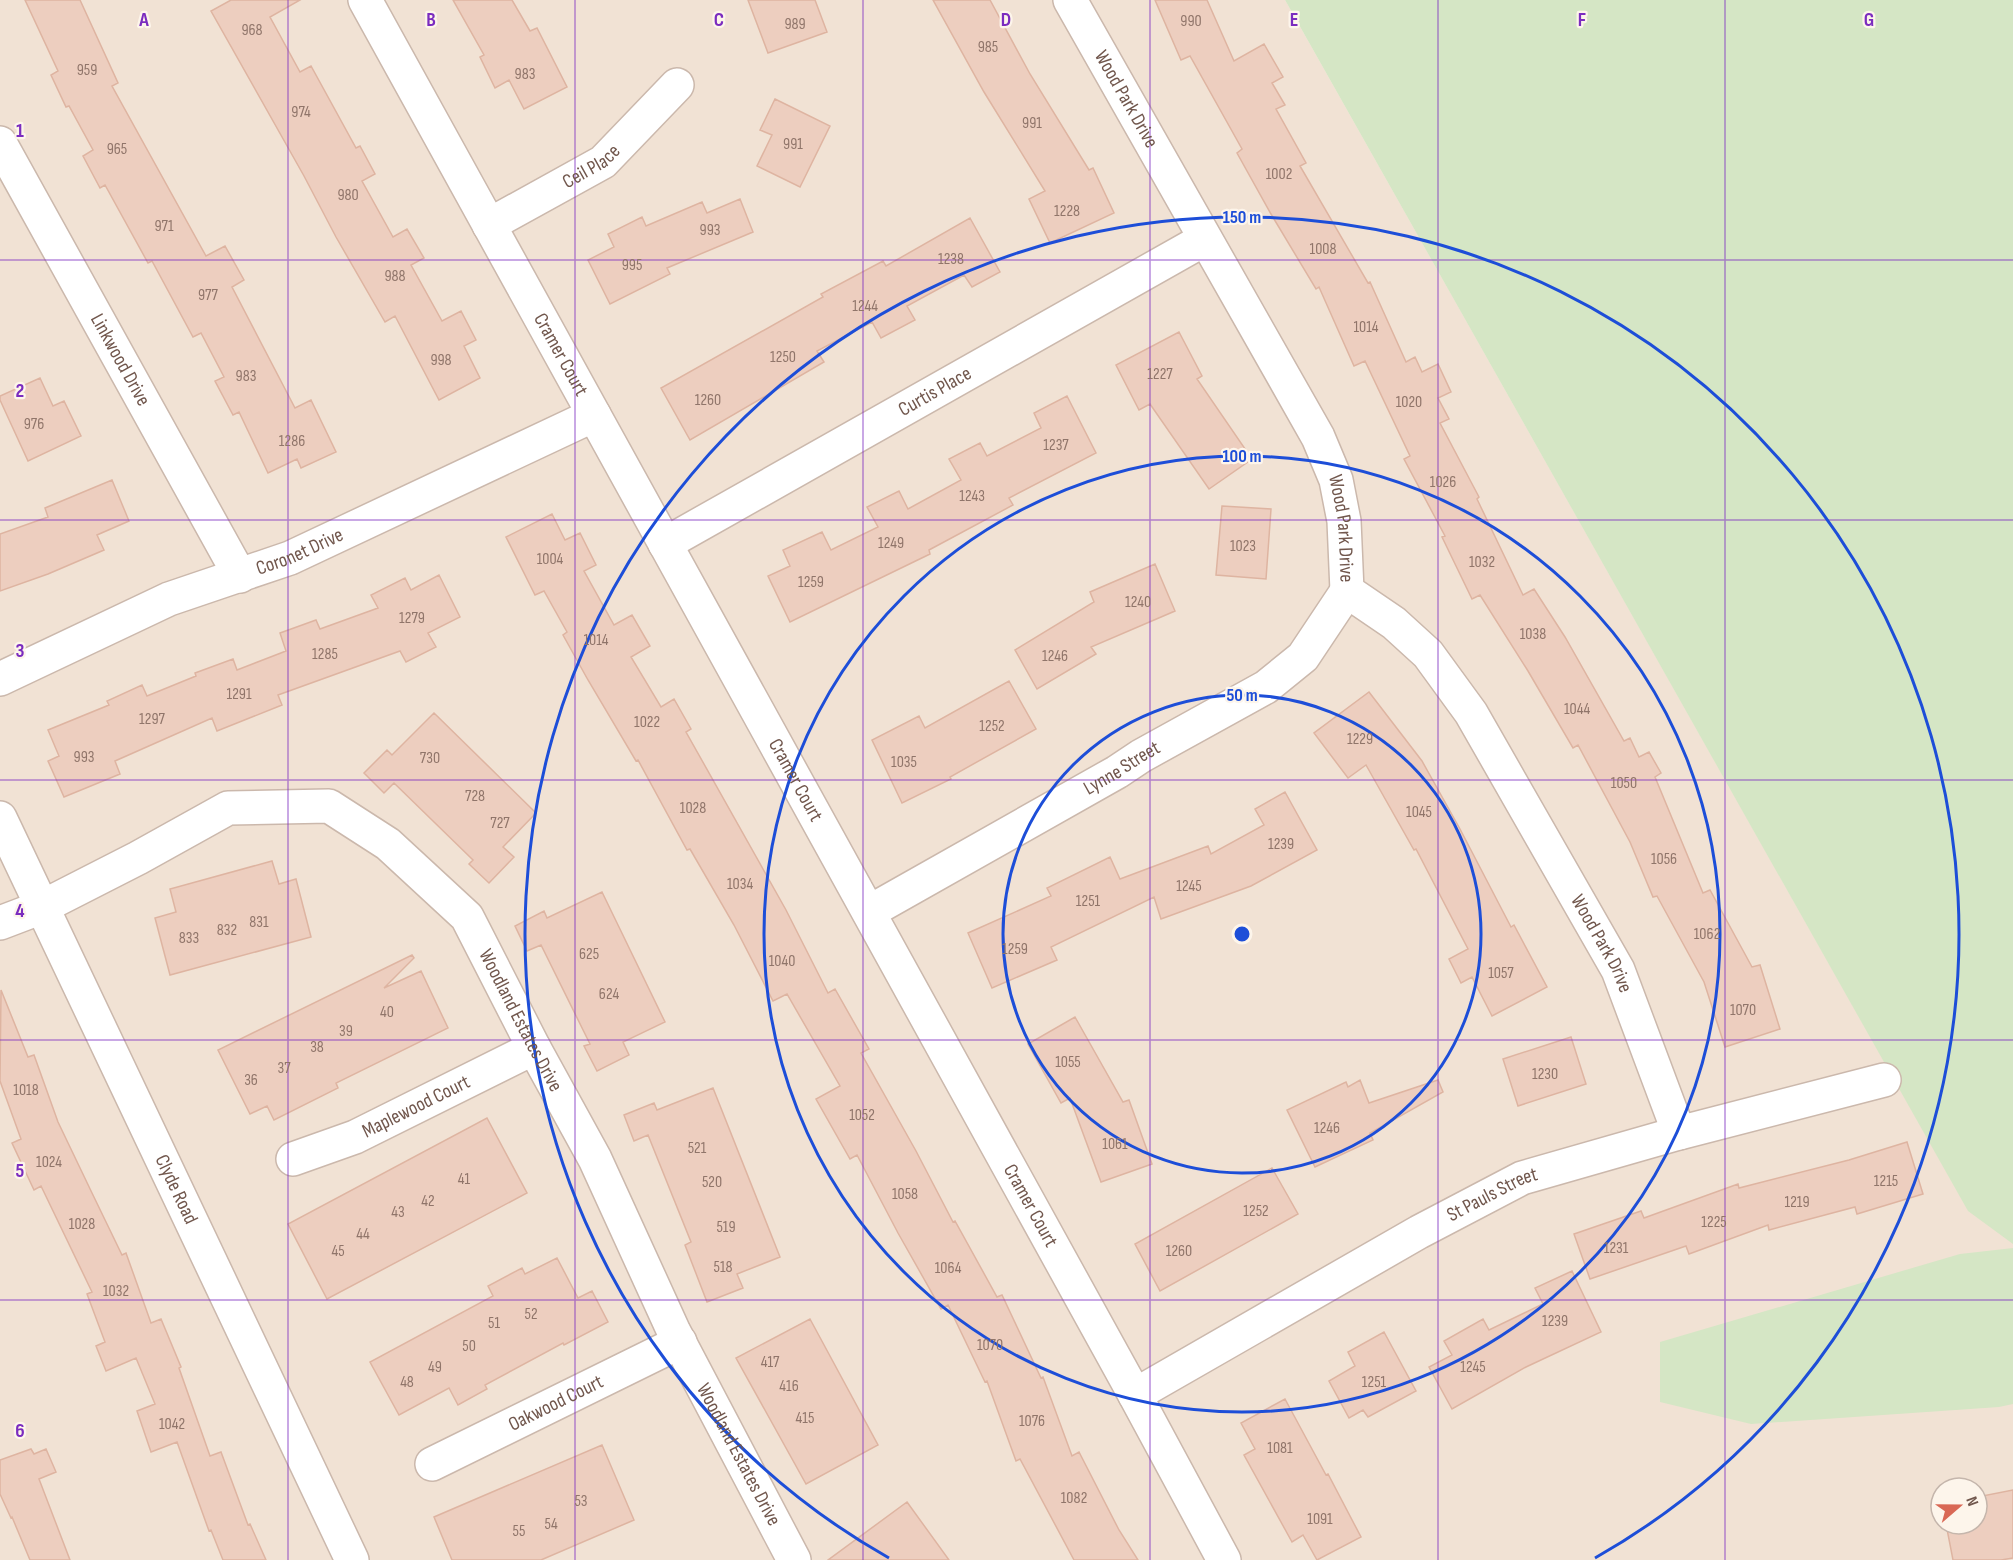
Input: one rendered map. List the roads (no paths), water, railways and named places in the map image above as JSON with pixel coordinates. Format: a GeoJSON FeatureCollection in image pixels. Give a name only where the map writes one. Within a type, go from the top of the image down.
{"type":"FeatureCollection","features":[{"type":"Feature","properties":{"kind":"street","name":"Cramer Court"},"geometry":{"type":"LineString","coordinates":[[365,0],[1224,1560]]}},
{"type":"Feature","properties":{"kind":"street","name":"Wood Park Drive"},"geometry":{"type":"LineString","coordinates":[[1070,0],[1318,437],[1336,480],[1344,520],[1347,591],[1394,623],[1428,654],[1471,713],[1618,970],[1679,1132]]}},
{"type":"Feature","properties":{"kind":"street","name":"Ceil Place"},"geometry":{"type":"LineString","coordinates":[[489,225],[603,162],[677,85]]}},
{"type":"Feature","properties":{"kind":"street","name":"Linkwood Drive"},"geometry":{"type":"LineString","coordinates":[[0,143],[240,576]]}},
{"type":"Feature","properties":{"kind":"street","name":"Curtis Place"},"geometry":{"type":"LineString","coordinates":[[665,544],[1205,239]]}},
{"type":"Feature","properties":{"kind":"street","name":"Coronet Drive"},"geometry":{"type":"LineString","coordinates":[[0,679],[169,599],[290,558],[594,415]]}},
{"type":"Feature","properties":{"kind":"street","name":"Lynne Street"},"geometry":{"type":"LineString","coordinates":[[869,912],[1266,687],[1303,657],[1347,591]]}},
{"type":"Feature","properties":{"kind":"street","name":"Woodland Estates Drive"},"geometry":{"type":"LineString","coordinates":[[0,923],[42,907],[138,858],[228,808],[329,806],[388,844],[467,916],[534,1048],[595,1159],[680,1342],[794,1560]]}},
{"type":"Feature","properties":{"kind":"street","name":"Clyde Road"},"geometry":{"type":"LineString","coordinates":[[0,818],[352,1560]]}},
{"type":"Feature","properties":{"kind":"street","name":"Maplewood Court"},"geometry":{"type":"LineString","coordinates":[[294,1159],[355,1137],[534,1048]]}},
{"type":"Feature","properties":{"kind":"street","name":"St Pauls Street"},"geometry":{"type":"LineString","coordinates":[[1135,1395],[1419,1232],[1522,1178],[1679,1132],[1884,1080]]}},
{"type":"Feature","properties":{"kind":"street","name":"Oakwood Court"},"geometry":{"type":"LineString","coordinates":[[432,1464],[680,1342]]}}]}
